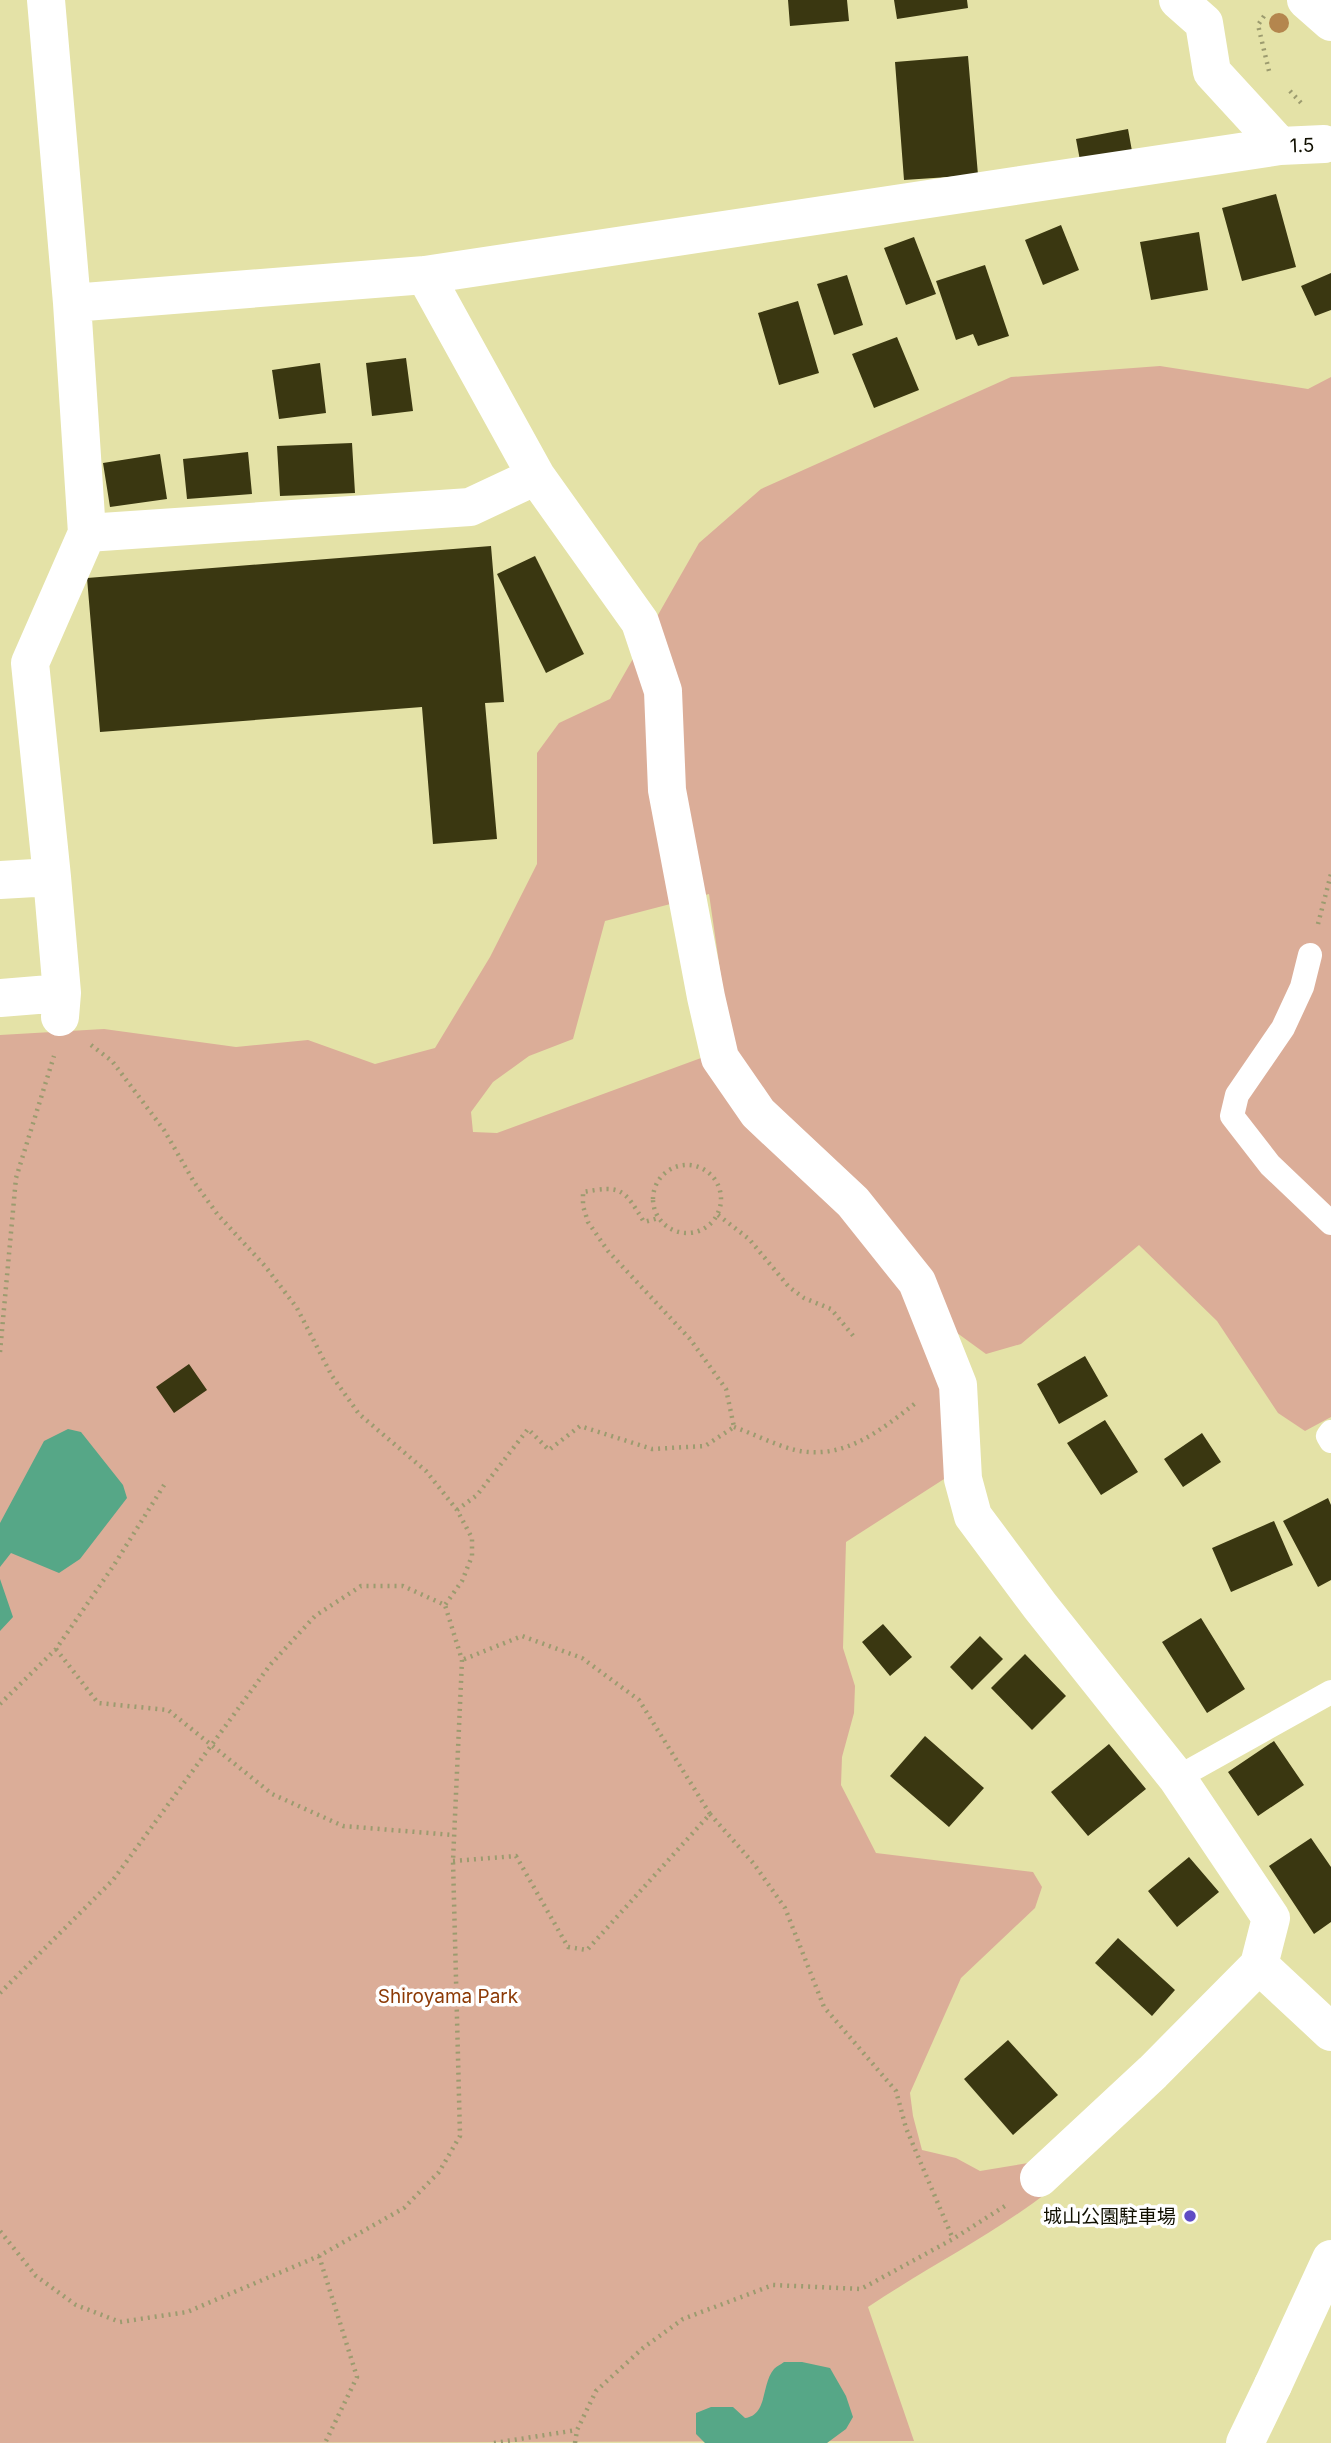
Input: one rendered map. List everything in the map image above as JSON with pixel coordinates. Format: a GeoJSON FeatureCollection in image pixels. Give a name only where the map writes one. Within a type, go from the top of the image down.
{"type":"FeatureCollection","features":[{"type":"Feature","properties":{"kind":"street"},"geometry":{"type":"LineString","coordinates":[[0,998],[60,1018],[52,877],[15,664],[87,533],[72,303],[46,0]]}},
{"type":"Feature","properties":{"kind":"street"},"geometry":{"type":"LineString","coordinates":[[1178,0],[1204,23],[1212,72],[1280,146]]}},
{"type":"Feature","properties":{"kind":"street"},"geometry":{"type":"LineString","coordinates":[[1306,0],[1331,22]]}},
{"type":"Feature","properties":{"kind":"street","name":"1.5"},"geometry":{"type":"LineString","coordinates":[[72,303],[425,275],[1280,146],[1324,144]]}},
{"type":"Feature","properties":{"kind":"street"},"geometry":{"type":"LineString","coordinates":[[425,275],[536,476],[640,622],[663,691],[667,790],[720,1058],[758,1113],[853,1202],[917,1282],[958,1385],[963,1479],[973,1516],[1040,1606],[1177,1778],[1271,1917],[1259,1965],[1153,2072],[1039,2178]]}},
{"type":"Feature","properties":{"kind":"street"},"geometry":{"type":"LineString","coordinates":[[87,533],[470,507],[536,476]]}},
{"type":"Feature","properties":{"kind":"street"},"geometry":{"type":"LineString","coordinates":[[0,880],[52,877]]}},
{"type":"Feature","properties":{"kind":"street"},"geometry":{"type":"LineString","coordinates":[[1259,1965],[1331,2032]]}},
{"type":"Feature","properties":{"kind":"street"},"geometry":{"type":"LineString","coordinates":[[1245,2443],[1331,2259]]}},
{"type":"Feature","properties":{"kind":"lane"},"geometry":{"type":"LineString","coordinates":[[1310,955],[1302,987],[1283,1028],[1237,1095],[1232,1116],[1270,1165],[1331,1223]]}},
{"type":"Feature","properties":{"kind":"lane"},"geometry":{"type":"LineString","coordinates":[[1331,1432],[1328,1436],[1331,1441]]}},
{"type":"Feature","properties":{"kind":"lane"},"geometry":{"type":"LineString","coordinates":[[1177,1778],[1331,1692]]}},
{"type":"Feature","properties":{"kind":"path"},"geometry":{"type":"LineString","coordinates":[[1264,16],[1258,25],[1269,73]]}},
{"type":"Feature","properties":{"kind":"path"},"geometry":{"type":"LineString","coordinates":[[1290,91],[1300,100],[1324,144]]}},
{"type":"Feature","properties":{"kind":"path"},"geometry":{"type":"LineString","coordinates":[[1310,955],[1331,874]]}},
{"type":"Feature","properties":{"kind":"path"},"geometry":{"type":"LineString","coordinates":[[0,1352],[16,1178],[60,1018],[112,1061],[164,1130],[194,1182],[218,1215],[265,1265],[297,1308],[332,1376],[359,1413],[426,1471],[457,1510],[472,1538],[472,1556],[462,1581],[445,1605]]}},
{"type":"Feature","properties":{"kind":"path"},"geometry":{"type":"LineString","coordinates":[[688,1164],[698,1166],[715,1177],[721,1189],[722,1204],[718,1215],[700,1231],[688,1233],[667,1227],[654,1208],[655,1186],[661,1175],[677,1165],[688,1164]]}},
{"type":"Feature","properties":{"kind":"path"},"geometry":{"type":"LineString","coordinates":[[659,1218],[644,1222],[629,1196],[611,1187],[583,1192],[583,1206],[588,1222],[608,1251],[690,1339],[726,1389],[734,1427]]}},
{"type":"Feature","properties":{"kind":"path"},"geometry":{"type":"LineString","coordinates":[[718,1215],[749,1239],[789,1287],[804,1298],[831,1308],[855,1338]]}},
{"type":"Feature","properties":{"kind":"path"},"geometry":{"type":"LineString","coordinates":[[734,1427],[795,1450],[831,1452],[861,1442],[919,1400]]}},
{"type":"Feature","properties":{"kind":"path"},"geometry":{"type":"LineString","coordinates":[[457,1510],[477,1495],[528,1429],[549,1450],[580,1426],[652,1450],[705,1446],[734,1427]]}},
{"type":"Feature","properties":{"kind":"path"},"geometry":{"type":"LineString","coordinates":[[0,1704],[55,1648],[114,1565],[166,1482]]}},
{"type":"Feature","properties":{"kind":"path"},"geometry":{"type":"LineString","coordinates":[[0,1993],[113,1880],[270,1665],[315,1616],[361,1586],[404,1586],[445,1605],[462,1660],[453,1835],[460,2136],[439,2172],[404,2208],[319,2256],[187,2312],[120,2322],[76,2305],[36,2276],[0,2231]]}},
{"type":"Feature","properties":{"kind":"path"},"geometry":{"type":"LineString","coordinates":[[462,1660],[522,1636],[582,1658],[639,1700],[710,1814],[754,1864],[785,1908],[824,2007],[896,2091],[906,2128],[953,2239]]}},
{"type":"Feature","properties":{"kind":"path"},"geometry":{"type":"LineString","coordinates":[[55,1648],[99,1703],[168,1710],[272,1794],[343,1826],[453,1835]]}},
{"type":"Feature","properties":{"kind":"path"},"geometry":{"type":"LineString","coordinates":[[453,1861],[516,1856],[568,1947],[587,1950],[710,1814]]}},
{"type":"Feature","properties":{"kind":"path"},"geometry":{"type":"LineString","coordinates":[[575,2443],[576,2430],[596,2391],[643,2348],[684,2319],[773,2285],[861,2290],[1004,2208]]}},
{"type":"Feature","properties":{"kind":"path"},"geometry":{"type":"LineString","coordinates":[[319,2256],[356,2377],[325,2443]]}},
{"type":"Feature","properties":{"kind":"path"},"geometry":{"type":"LineString","coordinates":[[494,2443],[576,2430]]}},
{"type":"Feature","properties":{"kind":"green space","name":"Shiroyama Park"},"geometry":{"type":"Polygon","coordinates":[[[1160,366],[1308,389],[1331,377],[1331,1417],[1305,1431],[1278,1413],[1217,1321],[1139,1245],[1021,1344],[986,1354],[931,1314],[919,1310],[937,1372],[955,1472],[846,1542],[843,1648],[855,1686],[854,1713],[842,1757],[841,1785],[876,1853],[1033,1872],[1042,1887],[1035,1908],[961,1978],[910,2093],[922,2150],[956,2158],[980,2171],[1028,2163],[1048,2192],[1005,2222],[868,2307],[914,2441],[0,2443],[0,1035],[104,1029],[236,1047],[308,1040],[375,1064],[435,1048],[490,957],[537,864],[537,753],[559,723],[610,699],[699,543],[761,489],[1011,377],[1160,366]],[[709,894],[605,921],[573,1039],[529,1056],[493,1082],[471,1112],[473,1132],[497,1133],[701,1058],[729,1032],[709,894]]]}},
{"type":"Feature","properties":{"kind":"shaded area"},"geometry":{"type":"Polygon","coordinates":[[[68,1429],[81,1432],[123,1485],[127,1498],[80,1559],[59,1573],[11,1553],[0,1567],[0,1523],[44,1441],[68,1429]]]}},
{"type":"Feature","properties":{"kind":"shaded area"},"geometry":{"type":"Polygon","coordinates":[[[0,1579],[13,1617],[0,1631],[0,1579]]]}},
{"type":"Feature","properties":{"kind":"shaded area"},"geometry":{"type":"Polygon","coordinates":[[[784,2362],[802,2362],[830,2368],[846,2396],[853,2417],[846,2429],[827,2443],[705,2443],[696,2434],[696,2413],[711,2407],[733,2407],[745,2418],[752,2416],[761,2405],[770,2375],[784,2362]]]}},
{"type":"Feature","properties":{"kind":"building"},"geometry":{"type":"Polygon","coordinates":[[[788,0],[847,0],[849,21],[790,26],[788,0]]]}},
{"type":"Feature","properties":{"kind":"building"},"geometry":{"type":"Polygon","coordinates":[[[894,0],[967,0],[968,8],[897,19],[894,0]]]}},
{"type":"Feature","properties":{"kind":"building"},"geometry":{"type":"Polygon","coordinates":[[[968,56],[978,175],[904,180],[895,62],[968,56]]]}},
{"type":"Feature","properties":{"kind":"building"},"geometry":{"type":"Polygon","coordinates":[[[1128,129],[1134,162],[1082,171],[1076,139],[1128,129]]]}},
{"type":"Feature","properties":{"kind":"building"},"geometry":{"type":"Polygon","coordinates":[[[1276,194],[1296,267],[1242,281],[1222,208],[1276,194]]]}},
{"type":"Feature","properties":{"kind":"building"},"geometry":{"type":"Polygon","coordinates":[[[1061,225],[1079,270],[1043,285],[1025,240],[1061,225]]]}},
{"type":"Feature","properties":{"kind":"building"},"geometry":{"type":"Polygon","coordinates":[[[1199,232],[1208,290],[1151,300],[1140,242],[1199,232]]]}},
{"type":"Feature","properties":{"kind":"building"},"geometry":{"type":"Polygon","coordinates":[[[914,237],[936,294],[906,305],[884,248],[914,237]]]}},
{"type":"Feature","properties":{"kind":"building"},"geometry":{"type":"Polygon","coordinates":[[[985,265],[1009,336],[978,346],[973,334],[956,340],[936,281],[985,265]]]}},
{"type":"Feature","properties":{"kind":"building"},"geometry":{"type":"Polygon","coordinates":[[[1331,273],[1331,310],[1315,316],[1301,286],[1331,273]]]}},
{"type":"Feature","properties":{"kind":"building"},"geometry":{"type":"Polygon","coordinates":[[[847,275],[863,325],[834,335],[817,284],[847,275]]]}},
{"type":"Feature","properties":{"kind":"building"},"geometry":{"type":"Polygon","coordinates":[[[798,301],[819,373],[779,385],[758,313],[798,301]]]}},
{"type":"Feature","properties":{"kind":"building"},"geometry":{"type":"Polygon","coordinates":[[[897,337],[919,390],[874,408],[852,354],[897,337]]]}},
{"type":"Feature","properties":{"kind":"building"},"geometry":{"type":"Polygon","coordinates":[[[406,358],[413,411],[372,416],[366,363],[406,358]]]}},
{"type":"Feature","properties":{"kind":"building"},"geometry":{"type":"Polygon","coordinates":[[[320,363],[326,413],[279,419],[272,370],[320,363]]]}},
{"type":"Feature","properties":{"kind":"building"},"geometry":{"type":"Polygon","coordinates":[[[352,443],[355,493],[280,496],[277,446],[352,443]]]}},
{"type":"Feature","properties":{"kind":"building"},"geometry":{"type":"Polygon","coordinates":[[[248,452],[252,494],[187,499],[183,459],[248,452]]]}},
{"type":"Feature","properties":{"kind":"building"},"geometry":{"type":"Polygon","coordinates":[[[160,454],[167,499],[110,507],[103,463],[160,454]]]}},
{"type":"Feature","properties":{"kind":"building"},"geometry":{"type":"Polygon","coordinates":[[[491,546],[504,702],[485,703],[497,839],[433,844],[422,707],[100,732],[87,578],[491,546]]]}},
{"type":"Feature","properties":{"kind":"building"},"geometry":{"type":"Polygon","coordinates":[[[535,556],[584,654],[546,673],[497,574],[535,556]]]}},
{"type":"Feature","properties":{"kind":"building"},"geometry":{"type":"Polygon","coordinates":[[[1085,1356],[1108,1396],[1059,1424],[1037,1384],[1085,1356]]]}},
{"type":"Feature","properties":{"kind":"building"},"geometry":{"type":"Polygon","coordinates":[[[189,1364],[207,1390],[174,1413],[156,1387],[189,1364]]]}},
{"type":"Feature","properties":{"kind":"building"},"geometry":{"type":"Polygon","coordinates":[[[1105,1420],[1138,1472],[1101,1495],[1067,1443],[1105,1420]]]}},
{"type":"Feature","properties":{"kind":"building"},"geometry":{"type":"Polygon","coordinates":[[[1202,1433],[1221,1462],[1183,1487],[1164,1459],[1202,1433]]]}},
{"type":"Feature","properties":{"kind":"building"},"geometry":{"type":"Polygon","coordinates":[[[1328,1498],[1331,1505],[1331,1580],[1318,1587],[1283,1521],[1328,1498]]]}},
{"type":"Feature","properties":{"kind":"building"},"geometry":{"type":"Polygon","coordinates":[[[1274,1521],[1293,1565],[1231,1592],[1212,1548],[1274,1521]]]}},
{"type":"Feature","properties":{"kind":"building"},"geometry":{"type":"Polygon","coordinates":[[[1201,1618],[1245,1689],[1207,1713],[1162,1642],[1201,1618]]]}},
{"type":"Feature","properties":{"kind":"building"},"geometry":{"type":"Polygon","coordinates":[[[883,1624],[912,1657],[890,1676],[862,1642],[883,1624]]]}},
{"type":"Feature","properties":{"kind":"building"},"geometry":{"type":"Polygon","coordinates":[[[980,1636],[1003,1659],[972,1690],[950,1667],[980,1636]]]}},
{"type":"Feature","properties":{"kind":"building"},"geometry":{"type":"Polygon","coordinates":[[[1025,1654],[1066,1696],[1032,1730],[991,1688],[1025,1654]]]}},
{"type":"Feature","properties":{"kind":"building"},"geometry":{"type":"Polygon","coordinates":[[[925,1736],[984,1788],[949,1827],[890,1776],[925,1736]]]}},
{"type":"Feature","properties":{"kind":"building"},"geometry":{"type":"Polygon","coordinates":[[[1274,1741],[1304,1785],[1258,1816],[1228,1772],[1274,1741]]]}},
{"type":"Feature","properties":{"kind":"building"},"geometry":{"type":"Polygon","coordinates":[[[1109,1744],[1146,1789],[1088,1836],[1051,1792],[1109,1744]]]}},
{"type":"Feature","properties":{"kind":"building"},"geometry":{"type":"Polygon","coordinates":[[[1311,1838],[1331,1867],[1331,1922],[1314,1934],[1269,1866],[1311,1838]]]}},
{"type":"Feature","properties":{"kind":"building"},"geometry":{"type":"Polygon","coordinates":[[[1189,1857],[1219,1892],[1177,1927],[1148,1891],[1189,1857]]]}},
{"type":"Feature","properties":{"kind":"building"},"geometry":{"type":"Polygon","coordinates":[[[1118,1938],[1175,1990],[1152,2016],[1095,1963],[1118,1938]]]}},
{"type":"Feature","properties":{"kind":"building"},"geometry":{"type":"Polygon","coordinates":[[[1008,2040],[1058,2095],[1013,2135],[964,2079],[1008,2040]]]}},
{"type":"Feature","properties":{"kind":"place","name":"城山公園駐車場"},"geometry":{"type":"Point","coordinates":[1190,2216]}}]}
